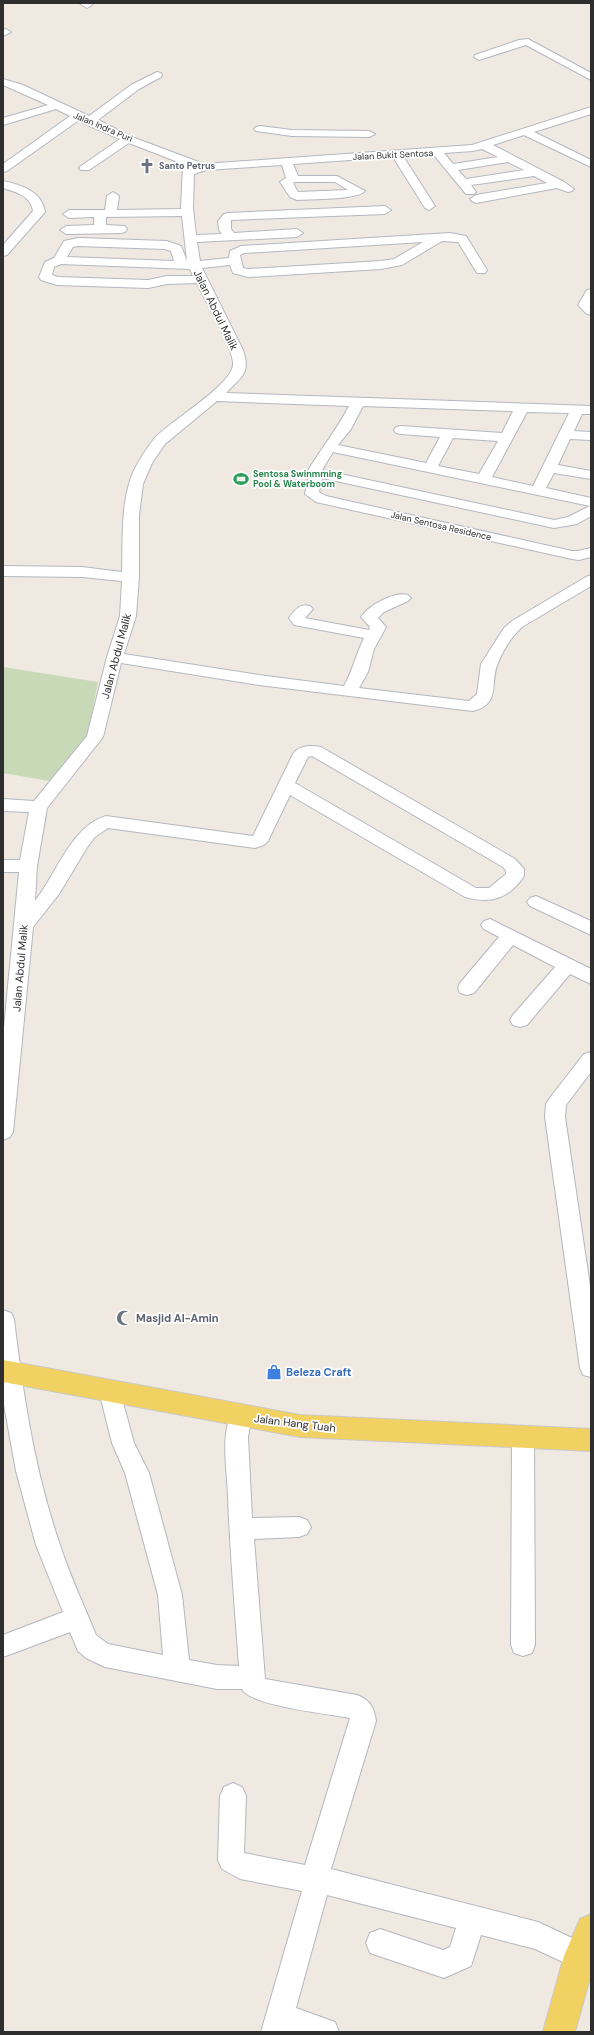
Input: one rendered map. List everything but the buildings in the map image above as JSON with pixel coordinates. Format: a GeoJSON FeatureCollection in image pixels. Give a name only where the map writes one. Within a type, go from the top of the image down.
{"type":"FeatureCollection","features":[{"type":"Feature","properties":{"kind":"main road","name":"Jalan Hang Tuah"},"geometry":{"type":"LineString","coordinates":[[6,1372],[300,1426],[523,1438],[591,1440]]}},
{"type":"Feature","properties":{"kind":"main road"},"geometry":{"type":"LineString","coordinates":[[559,2032],[587,1949]]}},
{"type":"Feature","properties":{"kind":"street"},"geometry":{"type":"LineString","coordinates":[[479,57],[528,42],[591,77]]}},
{"type":"Feature","properties":{"kind":"street"},"geometry":{"type":"LineString","coordinates":[[89,122],[135,87],[157,75]]}},
{"type":"Feature","properties":{"kind":"street","name":"Jalan Indra Puri"},"geometry":{"type":"LineString","coordinates":[[3,82],[18,87],[128,140],[163,151],[189,167],[205,167]]}},
{"type":"Feature","properties":{"kind":"street"},"geometry":{"type":"LineString","coordinates":[[3,122],[55,106]]}},
{"type":"Feature","properties":{"kind":"street","name":"Jalan Bukit Sentosa"},"geometry":{"type":"LineString","coordinates":[[205,167],[286,161],[298,152],[342,158],[436,152],[486,146],[591,110]]}},
{"type":"Feature","properties":{"kind":"street"},"geometry":{"type":"LineString","coordinates":[[3,169],[77,116]]}},
{"type":"Feature","properties":{"kind":"street"},"geometry":{"type":"LineString","coordinates":[[260,129],[292,133],[369,134]]}},
{"type":"Feature","properties":{"kind":"street"},"geometry":{"type":"LineString","coordinates":[[526,132],[591,164]]}},
{"type":"Feature","properties":{"kind":"street"},"geometry":{"type":"LineString","coordinates":[[292,133],[298,152]]}},
{"type":"Feature","properties":{"kind":"street"},"geometry":{"type":"LineString","coordinates":[[329,133],[342,158]]}},
{"type":"Feature","properties":{"kind":"street"},"geometry":{"type":"LineString","coordinates":[[84,168],[128,140]]}},
{"type":"Feature","properties":{"kind":"street"},"geometry":{"type":"LineString","coordinates":[[436,152],[480,203],[564,186],[486,146]]}},
{"type":"Feature","properties":{"kind":"street"},"geometry":{"type":"LineString","coordinates":[[397,155],[429,206]]}},
{"type":"Feature","properties":{"kind":"street"},"geometry":{"type":"LineString","coordinates":[[450,168],[510,158]]}},
{"type":"Feature","properties":{"kind":"street"},"geometry":{"type":"LineString","coordinates":[[286,161],[293,178]]}},
{"type":"Feature","properties":{"kind":"street","name":"Jalan Abdul Malik"},"geometry":{"type":"LineString","coordinates":[[3,1132],[6,1087],[24,926],[28,866],[39,807],[95,737],[115,658],[128,616],[131,577],[132,516],[136,484],[145,463],[160,441],[213,397],[239,371],[240,362],[201,279],[187,264],[191,239],[188,212],[189,167]]}},
{"type":"Feature","properties":{"kind":"street"},"geometry":{"type":"LineString","coordinates":[[463,183],[535,172]]}},
{"type":"Feature","properties":{"kind":"street"},"geometry":{"type":"LineString","coordinates":[[293,178],[337,179],[359,191],[353,193],[297,196],[294,195],[286,182],[293,178]]}},
{"type":"Feature","properties":{"kind":"street"},"geometry":{"type":"LineString","coordinates":[[3,184],[33,197],[39,207],[39,212],[3,252]]}},
{"type":"Feature","properties":{"kind":"street"},"geometry":{"type":"LineString","coordinates":[[100,228],[113,196]]}},
{"type":"Feature","properties":{"kind":"street"},"geometry":{"type":"LineString","coordinates":[[230,236],[225,230],[224,221],[228,217],[385,210]]}},
{"type":"Feature","properties":{"kind":"street"},"geometry":{"type":"LineString","coordinates":[[69,214],[188,212]]}},
{"type":"Feature","properties":{"kind":"street"},"geometry":{"type":"LineString","coordinates":[[66,230],[100,228],[120,229]]}},
{"type":"Feature","properties":{"kind":"street"},"geometry":{"type":"LineString","coordinates":[[191,239],[297,233]]}},
{"type":"Feature","properties":{"kind":"street"},"geometry":{"type":"LineString","coordinates":[[439,238],[398,262],[381,265],[248,273],[237,270],[234,254],[236,251],[241,250],[439,238],[462,240],[481,270]]}},
{"type":"Feature","properties":{"kind":"street"},"geometry":{"type":"LineString","coordinates":[[59,260],[68,244],[78,242],[166,245],[177,249],[187,264]]}},
{"type":"Feature","properties":{"kind":"street"},"geometry":{"type":"LineString","coordinates":[[201,279],[167,280],[148,284],[57,281],[47,279],[45,277],[49,265],[59,260],[187,264],[235,261]]}},
{"type":"Feature","properties":{"kind":"street"},"geometry":{"type":"LineString","coordinates":[[591,293],[584,305],[591,311]]}},
{"type":"Feature","properties":{"kind":"street"},"geometry":{"type":"LineString","coordinates":[[213,397],[585,410]]}},
{"type":"Feature","properties":{"kind":"street"},"geometry":{"type":"LineString","coordinates":[[358,402],[344,429],[329,447],[314,470],[316,473],[554,524],[572,521],[591,510]]}},
{"type":"Feature","properties":{"kind":"street"},"geometry":{"type":"LineString","coordinates":[[392,444],[417,404]]}},
{"type":"Feature","properties":{"kind":"street"},"geometry":{"type":"LineString","coordinates":[[484,479],[522,408]]}},
{"type":"Feature","properties":{"kind":"street"},"geometry":{"type":"LineString","coordinates":[[538,491],[566,435],[585,410]]}},
{"type":"Feature","properties":{"kind":"street"},"geometry":{"type":"LineString","coordinates":[[329,447],[392,444],[449,433],[507,436]]}},
{"type":"Feature","properties":{"kind":"street"},"geometry":{"type":"LineString","coordinates":[[430,468],[449,433]]}},
{"type":"Feature","properties":{"kind":"street"},"geometry":{"type":"LineString","coordinates":[[566,435],[591,436]]}},
{"type":"Feature","properties":{"kind":"street"},"geometry":{"type":"LineString","coordinates":[[392,444],[430,468],[591,502]]}},
{"type":"Feature","properties":{"kind":"street"},"geometry":{"type":"LineString","coordinates":[[550,468],[591,475]]}},
{"type":"Feature","properties":{"kind":"street","name":"Jalan Sentosa Residence"},"geometry":{"type":"LineString","coordinates":[[316,473],[312,494],[321,499],[572,555],[579,556],[591,552]]}},
{"type":"Feature","properties":{"kind":"street"},"geometry":{"type":"LineString","coordinates":[[379,512],[396,490]]}},
{"type":"Feature","properties":{"kind":"street"},"geometry":{"type":"LineString","coordinates":[[3,571],[82,572],[131,577]]}},
{"type":"Feature","properties":{"kind":"street"},"geometry":{"type":"LineString","coordinates":[[115,658],[259,680],[473,706],[485,696],[489,664],[509,631],[517,624],[591,580]]}},
{"type":"Feature","properties":{"kind":"street"},"geometry":{"type":"LineString","coordinates":[[349,691],[360,672],[366,650],[378,627],[369,617],[371,614],[402,598]]}},
{"type":"Feature","properties":{"kind":"street"},"geometry":{"type":"LineString","coordinates":[[306,609],[297,618],[299,622],[374,635]]}},
{"type":"Feature","properties":{"kind":"street"},"geometry":{"type":"LineString","coordinates":[[24,926],[53,890],[74,855],[93,829],[99,825],[111,823],[255,843],[261,839],[301,754],[307,751],[315,751],[509,863],[515,869],[515,876],[492,896],[485,897],[471,893],[286,786]]}},
{"type":"Feature","properties":{"kind":"street"},"geometry":{"type":"LineString","coordinates":[[3,805],[39,807]]}},
{"type":"Feature","properties":{"kind":"street"},"geometry":{"type":"LineString","coordinates":[[3,866],[28,866]]}},
{"type":"Feature","properties":{"kind":"street"},"geometry":{"type":"LineString","coordinates":[[536,902],[591,929]]}},
{"type":"Feature","properties":{"kind":"street"},"geometry":{"type":"LineString","coordinates":[[490,925],[591,977]]}},
{"type":"Feature","properties":{"kind":"street"},"geometry":{"type":"LineString","coordinates":[[467,988],[510,936]]}},
{"type":"Feature","properties":{"kind":"street"},"geometry":{"type":"LineString","coordinates":[[520,1020],[567,965]]}},
{"type":"Feature","properties":{"kind":"street"},"geometry":{"type":"LineString","coordinates":[[591,1059],[577,1075],[556,1104],[555,1117],[591,1368]]}},
{"type":"Feature","properties":{"kind":"street"},"geometry":{"type":"LineString","coordinates":[[3,1319],[6,1372],[28,1471],[48,1545],[87,1643],[95,1650],[105,1655],[177,1668],[216,1677],[252,1678]]}},
{"type":"Feature","properties":{"kind":"street"},"geometry":{"type":"LineString","coordinates":[[110,1391],[123,1443],[137,1473],[170,1594],[177,1668]]}},
{"type":"Feature","properties":{"kind":"street"},"geometry":{"type":"LineString","coordinates":[[241,1416],[237,1437],[241,1529],[253,1685],[263,1691],[357,1707],[362,1712],[363,1721],[321,1855],[318,1868],[318,1881],[278,2024],[325,2032]]}},
{"type":"Feature","properties":{"kind":"street"},"geometry":{"type":"LineString","coordinates":[[523,1438],[523,1645]]}},
{"type":"Feature","properties":{"kind":"street"},"geometry":{"type":"LineString","coordinates":[[241,1529],[299,1527]]}},
{"type":"Feature","properties":{"kind":"street"},"geometry":{"type":"LineString","coordinates":[[3,1646],[77,1618]]}},
{"type":"Feature","properties":{"kind":"street"},"geometry":{"type":"LineString","coordinates":[[234,1796],[231,1860],[240,1866],[335,1883],[587,1949]]}},
{"type":"Feature","properties":{"kind":"street"},"geometry":{"type":"LineString","coordinates":[[380,1943],[444,1964],[461,1956],[472,1919]]}},
{"type":"Feature","properties":{"kind":"green space"},"geometry":{"type":"Polygon","coordinates":[[[3,667],[98,682],[88,735],[49,781],[3,773],[3,667]]]}},
{"type":"Feature","properties":{"kind":"place","name":"Santo Petrus"},"geometry":{"type":"Point","coordinates":[147,166]}},
{"type":"Feature","properties":{"kind":"place","name":"Sentosa Swinmming Pool & Waterboom"},"geometry":{"type":"Point","coordinates":[241,479]}},
{"type":"Feature","properties":{"kind":"place","name":"Masjid Al-Amin"},"geometry":{"type":"Point","coordinates":[124,1318]}},
{"type":"Feature","properties":{"kind":"place","name":"Beleza Craft"},"geometry":{"type":"Point","coordinates":[274,1372]}}]}
